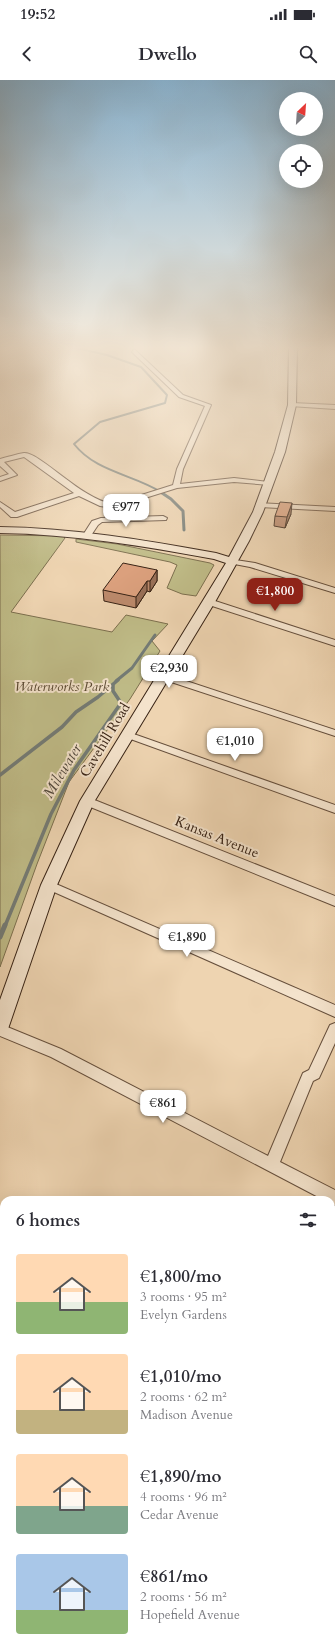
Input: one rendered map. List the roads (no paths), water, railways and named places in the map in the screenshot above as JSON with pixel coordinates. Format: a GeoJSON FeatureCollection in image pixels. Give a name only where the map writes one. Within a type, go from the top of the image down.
{"type":"FeatureCollection","features":[{"type":"Feature","properties":{"kind":"main road","name":"Cavehill Road"},"geometry":{"type":"LineString","coordinates":[[0,1026],[49,885],[87,801],[128,735],[162,676],[209,602],[244,541],[260,505],[280,452],[288,419]]}},
{"type":"Feature","properties":{"kind":"main road"},"geometry":{"type":"LineString","coordinates":[[0,530],[42,531],[87,535],[210,555],[232,561]]}},
{"type":"Feature","properties":{"kind":"street"},"geometry":{"type":"LineString","coordinates":[[176,486],[180,469],[202,419]]}},
{"type":"Feature","properties":{"kind":"street"},"geometry":{"type":"LineString","coordinates":[[0,462],[25,455],[80,492],[107,507],[176,486],[234,480],[268,484]]}},
{"type":"Feature","properties":{"kind":"street"},"geometry":{"type":"LineString","coordinates":[[0,462],[14,475],[0,479]]}},
{"type":"Feature","properties":{"kind":"street"},"geometry":{"type":"LineString","coordinates":[[0,504],[14,515],[80,492]]}},
{"type":"Feature","properties":{"kind":"street"},"geometry":{"type":"LineString","coordinates":[[260,505],[335,509]]}},
{"type":"Feature","properties":{"kind":"street"},"geometry":{"type":"LineString","coordinates":[[87,535],[96,523],[101,520],[163,518]]}},
{"type":"Feature","properties":{"kind":"street"},"geometry":{"type":"LineString","coordinates":[[232,561],[252,565],[335,591]]}},
{"type":"Feature","properties":{"kind":"street"},"geometry":{"type":"LineString","coordinates":[[209,602],[335,643]]}},
{"type":"Feature","properties":{"kind":"street"},"geometry":{"type":"LineString","coordinates":[[162,676],[335,733]]}},
{"type":"Feature","properties":{"kind":"street"},"geometry":{"type":"LineString","coordinates":[[128,735],[335,809]]}},
{"type":"Feature","properties":{"kind":"street","name":"Kansas Avenue"},"geometry":{"type":"LineString","coordinates":[[87,801],[335,901]]}},
{"type":"Feature","properties":{"kind":"street"},"geometry":{"type":"LineString","coordinates":[[49,885],[335,1011]]}},
{"type":"Feature","properties":{"kind":"street"},"geometry":{"type":"LineString","coordinates":[[271,1166],[308,1077],[314,1074],[335,1029]]}},
{"type":"Feature","properties":{"kind":"street"},"geometry":{"type":"LineString","coordinates":[[0,1030],[56,1053],[326,1196]]}},
{"type":"Feature","properties":{"kind":"waterway","name":"Milewater"},"geometry":{"type":"LineString","coordinates":[[109,419],[100,422],[74,444],[93,461],[161,492]]}},
{"type":"Feature","properties":{"kind":"waterway","name":"Milewater"},"geometry":{"type":"LineString","coordinates":[[159,491],[171,499],[183,511],[184,530]]}},
{"type":"Feature","properties":{"kind":"waterway","name":"Milewater"},"geometry":{"type":"LineString","coordinates":[[116,681],[132,668],[155,635]]}},
{"type":"Feature","properties":{"kind":"waterway"},"geometry":{"type":"LineString","coordinates":[[0,775],[62,727],[76,712],[98,697],[118,680]]}},
{"type":"Feature","properties":{"kind":"waterway","name":"Milewater"},"geometry":{"type":"LineString","coordinates":[[5,926],[51,814],[74,770],[121,703],[113,691],[113,685]]}},
{"type":"Feature","properties":{"kind":"waterway","name":"Milewater"},"geometry":{"type":"LineString","coordinates":[[0,937],[5,925]]}},
{"type":"Feature","properties":{"kind":"park label","name":"Waterworks Park"},"geometry":{"type":"Point","coordinates":[62,686]}}]}
